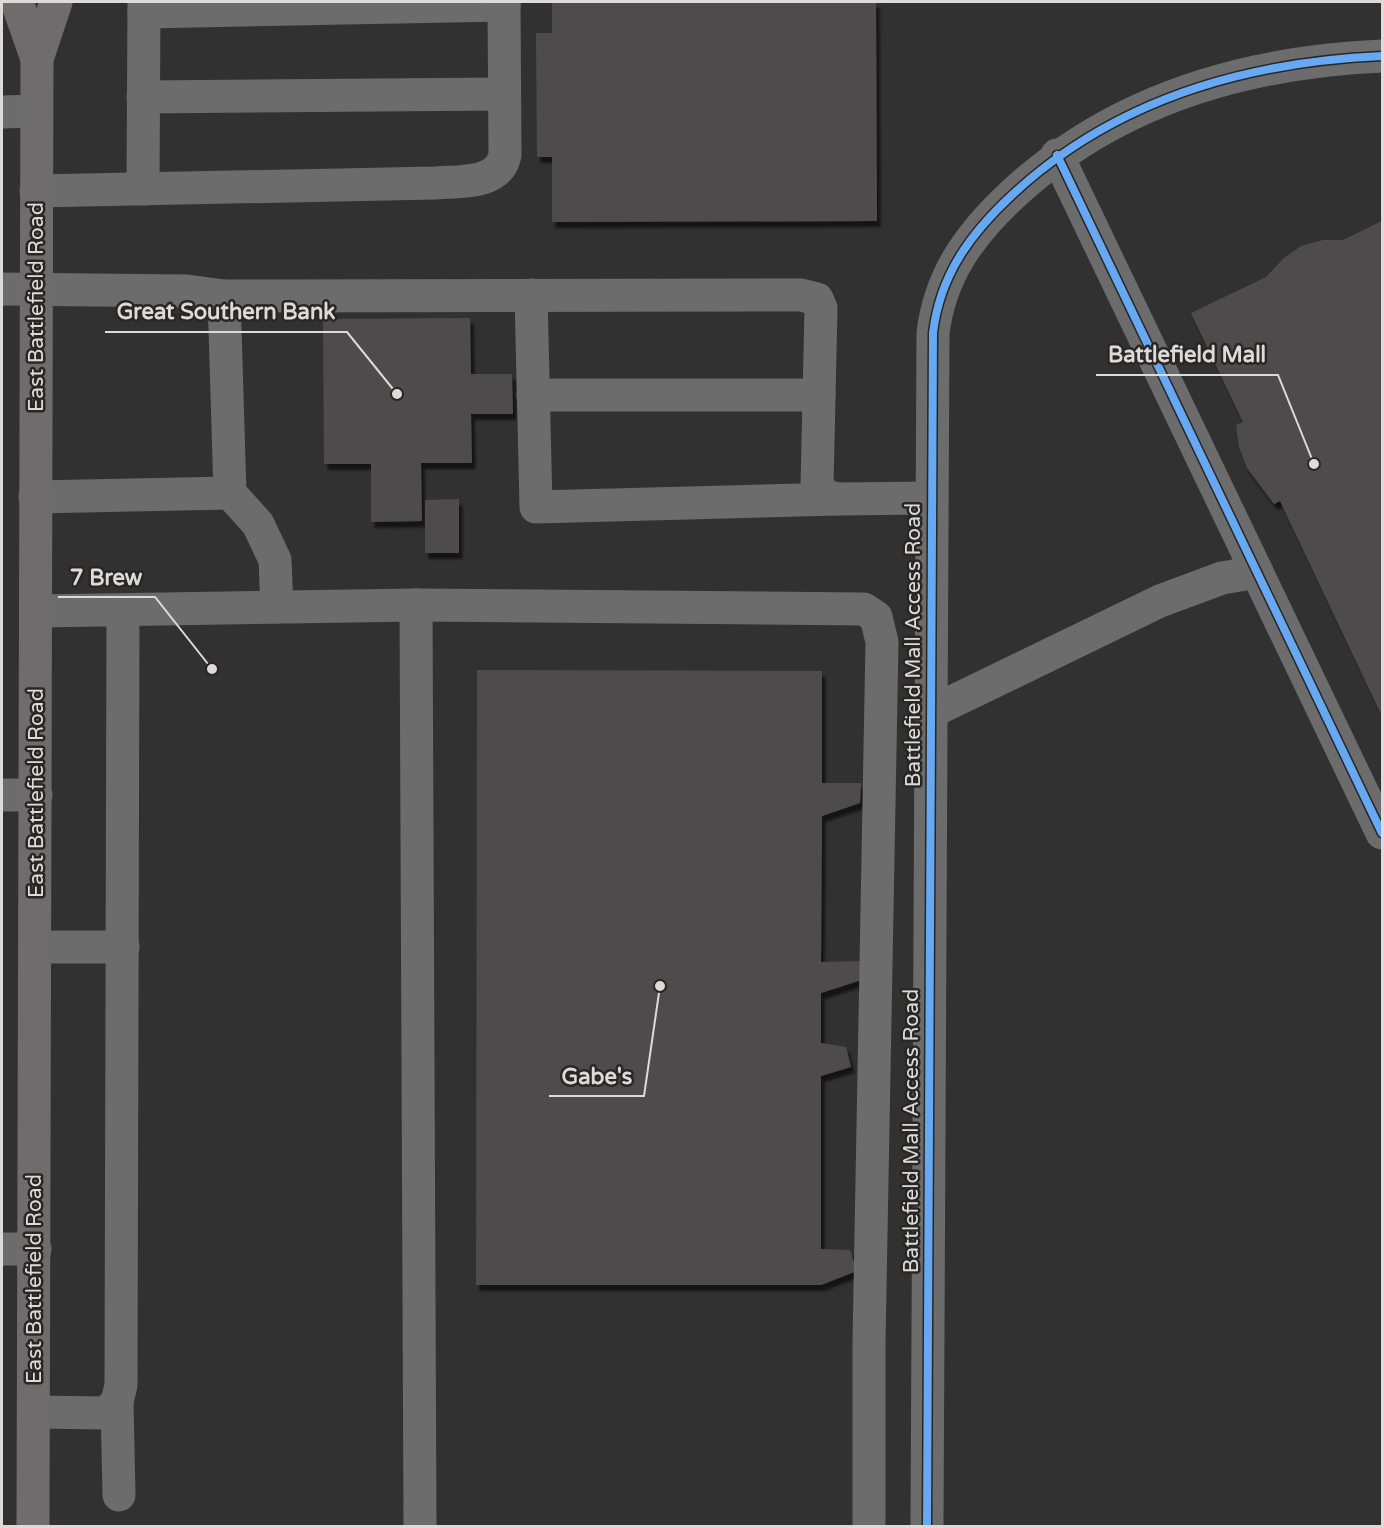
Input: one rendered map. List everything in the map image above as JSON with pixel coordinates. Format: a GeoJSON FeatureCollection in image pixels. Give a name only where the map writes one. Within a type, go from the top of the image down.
{"type":"FeatureCollection","features":[{"type":"Feature","properties":{"kind":"main road","name":"East Battlefield Road"},"geometry":{"type":"LineString","coordinates":[[33,1527],[37,611],[36,111],[37,59],[56,2]]}},
{"type":"Feature","properties":{"kind":"main road","name":"East Battlefield Road"},"geometry":{"type":"LineString","coordinates":[[12,5],[37,59]]}},
{"type":"Feature","properties":{"kind":"street"},"geometry":{"type":"LineString","coordinates":[[36,191],[143,189],[435,183],[486,177],[497,172],[503,164],[504,3],[144,7],[143,189]]}},
{"type":"Feature","properties":{"kind":"street","name":"Battlefield Mall Access Road"},"geometry":{"type":"LineString","coordinates":[[927,1527],[933,333],[942,289],[965,245],[988,217],[1057,155],[1099,129],[1146,106],[1199,86],[1280,65],[1320,59],[1383,56]]}},
{"type":"Feature","properties":{"kind":"street"},"geometry":{"type":"LineString","coordinates":[[143,96],[504,94]]}},
{"type":"Feature","properties":{"kind":"street"},"geometry":{"type":"LineString","coordinates":[[2,112],[36,111]]}},
{"type":"Feature","properties":{"kind":"street"},"geometry":{"type":"LineString","coordinates":[[1057,155],[1383,833]]}},
{"type":"Feature","properties":{"kind":"street"},"geometry":{"type":"LineString","coordinates":[[2,289],[187,291],[225,296],[801,295],[817,299],[821,308],[817,486],[826,496],[837,499]]}},
{"type":"Feature","properties":{"kind":"street"},"geometry":{"type":"LineString","coordinates":[[531,295],[536,507],[932,498]]}},
{"type":"Feature","properties":{"kind":"street"},"geometry":{"type":"LineString","coordinates":[[225,296],[230,493],[258,524],[275,560],[277,607]]}},
{"type":"Feature","properties":{"kind":"street"},"geometry":{"type":"LineString","coordinates":[[533,395],[819,395]]}},
{"type":"Feature","properties":{"kind":"street"},"geometry":{"type":"LineString","coordinates":[[35,497],[230,493]]}},
{"type":"Feature","properties":{"kind":"street"},"geometry":{"type":"LineString","coordinates":[[931,712],[1160,601],[1222,578],[1257,572]]}},
{"type":"Feature","properties":{"kind":"street"},"geometry":{"type":"LineString","coordinates":[[416,605],[420,1527]]}},
{"type":"Feature","properties":{"kind":"street"},"geometry":{"type":"LineString","coordinates":[[37,611],[416,605],[864,609],[876,617],[882,642],[869,1330],[869,1527]]}},
{"type":"Feature","properties":{"kind":"street"},"geometry":{"type":"LineString","coordinates":[[119,1495],[117,1402],[121,1375],[123,610]]}},
{"type":"Feature","properties":{"kind":"street"},"geometry":{"type":"LineString","coordinates":[[2,795],[36,795]]}},
{"type":"Feature","properties":{"kind":"street"},"geometry":{"type":"LineString","coordinates":[[36,947],[123,947]]}},
{"type":"Feature","properties":{"kind":"street"},"geometry":{"type":"LineString","coordinates":[[2,1249],[35,1249]]}},
{"type":"Feature","properties":{"kind":"street"},"geometry":{"type":"LineString","coordinates":[[34,1412],[106,1413],[117,1402]]}},
{"type":"Feature","properties":{"kind":"building"},"geometry":{"type":"Polygon","coordinates":[[[552,2],[876,2],[877,221],[552,222],[552,157],[537,157],[536,33],[552,33],[552,2]]]}},
{"type":"Feature","properties":{"kind":"building"},"geometry":{"type":"Polygon","coordinates":[[[1382,221],[1382,716],[1280,501],[1274,504],[1247,468],[1239,447],[1236,425],[1243,422],[1191,313],[1266,277],[1284,258],[1301,246],[1323,240],[1343,240],[1382,221]]]}},
{"type":"Feature","properties":{"kind":"building"},"geometry":{"type":"Polygon","coordinates":[[[470,318],[471,374],[512,374],[513,414],[471,414],[472,463],[421,463],[422,521],[371,522],[371,464],[324,464],[323,319],[470,318]]]}},
{"type":"Feature","properties":{"kind":"building"},"geometry":{"type":"Polygon","coordinates":[[[459,499],[459,553],[425,553],[425,500],[459,499]]]}},
{"type":"Feature","properties":{"kind":"building"},"geometry":{"type":"Polygon","coordinates":[[[477,670],[822,671],[822,783],[861,783],[860,803],[822,816],[821,962],[868,961],[868,978],[821,993],[821,1043],[846,1047],[851,1067],[821,1076],[821,1249],[850,1250],[857,1271],[821,1285],[476,1285],[477,670]]]}},
{"type":"Feature","properties":{"kind":"cycle path"},"geometry":{"type":"LineString","coordinates":[[927,1526],[933,333],[942,292],[959,257],[970,241],[1012,195],[1052,162],[1094,134],[1138,110],[1232,77],[1281,67],[1382,56]]}},
{"type":"Feature","properties":{"kind":"cycle path"},"geometry":{"type":"LineString","coordinates":[[1057,155],[1382,833]]}},
{"type":"Feature","properties":{"kind":"place","name":"Great Southern Bank"},"geometry":{"type":"Point","coordinates":[397,394]}},
{"type":"Feature","properties":{"kind":"place","name":"Battlefield Mall"},"geometry":{"type":"Point","coordinates":[1314,464]}},
{"type":"Feature","properties":{"kind":"place","name":"7 Brew"},"geometry":{"type":"Point","coordinates":[212,669]}},
{"type":"Feature","properties":{"kind":"place","name":"Gabe's"},"geometry":{"type":"Point","coordinates":[660,986]}}]}
